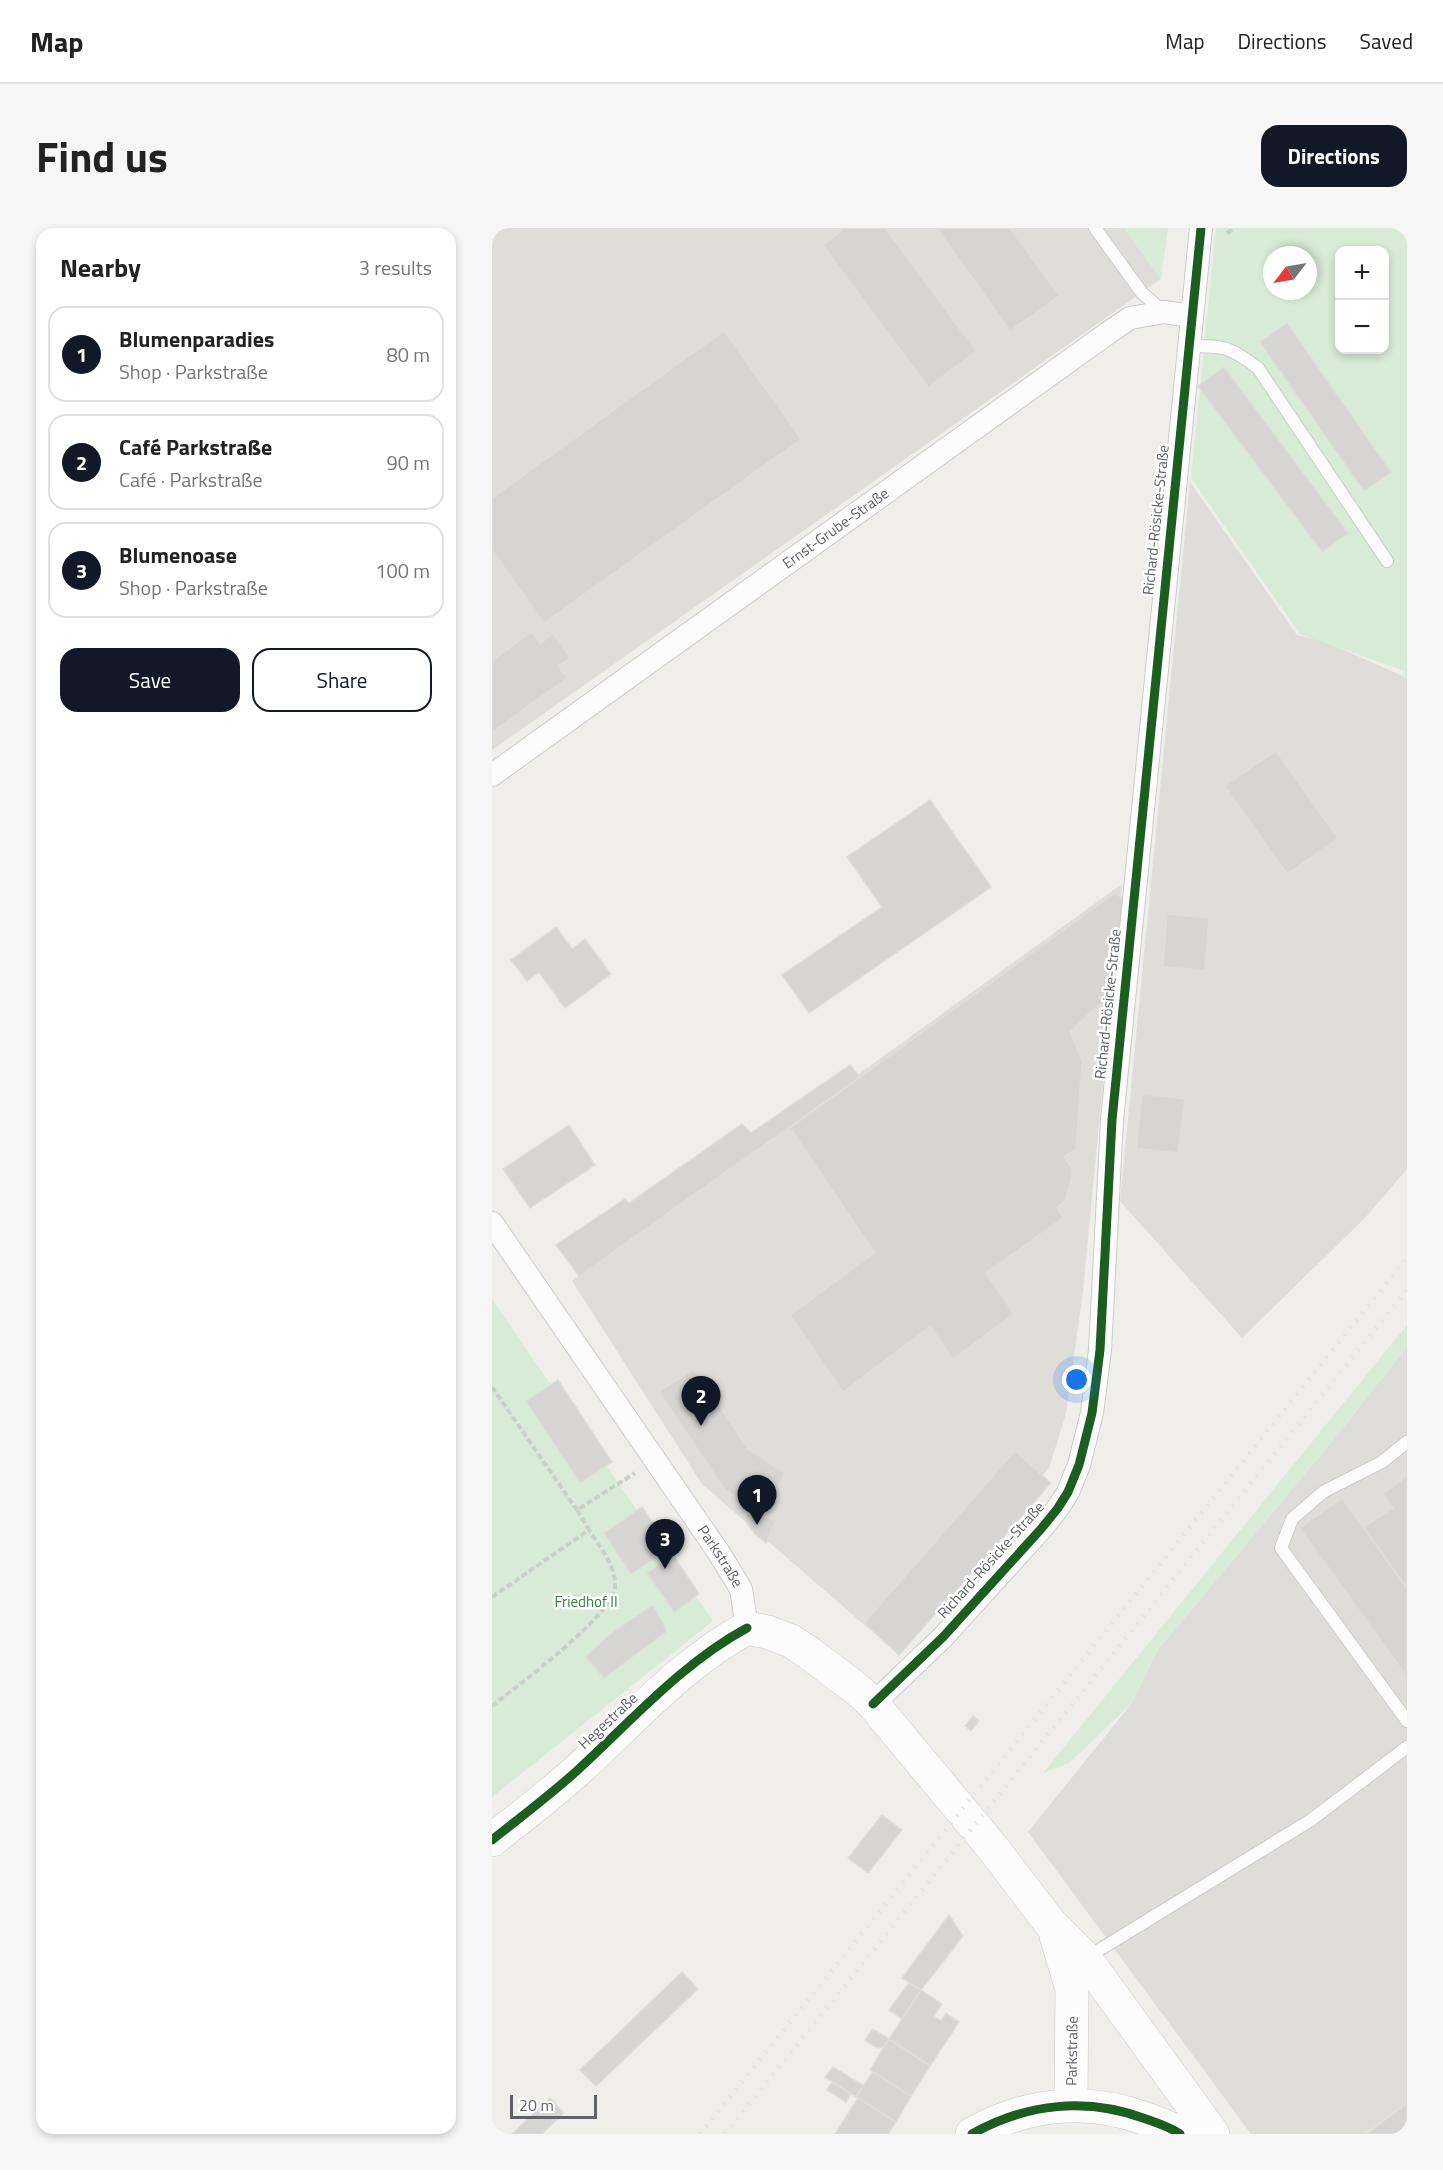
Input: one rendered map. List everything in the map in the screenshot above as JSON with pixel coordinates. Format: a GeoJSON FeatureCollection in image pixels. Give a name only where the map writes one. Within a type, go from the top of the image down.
{"type":"FeatureCollection","features":[{"type":"Feature","properties":{"kind":"street","name":"Richard-Rösicke-Straße"},"geometry":{"type":"LineString","coordinates":[[873,1704],[942,1637],[1058,1508],[1079,1465],[1092,1413],[1100,1350],[1112,1120],[1201,228]]}},
{"type":"Feature","properties":{"kind":"street","name":"Ernst-Grube-Straße"},"geometry":{"type":"LineString","coordinates":[[492,776],[1130,318],[1164,312],[1192,315]]}},
{"type":"Feature","properties":{"kind":"street","name":"Parkstraße"},"geometry":{"type":"LineString","coordinates":[[492,1223],[719,1553],[741,1589],[747,1628],[767,1632],[791,1641],[810,1653],[873,1704],[992,1847],[1050,1923],[1084,1958],[1213,2134]]}},
{"type":"Feature","properties":{"kind":"street","name":"Hegestraße"},"geometry":{"type":"LineString","coordinates":[[492,1840],[578,1770],[676,1678],[721,1642],[747,1628]]}},
{"type":"Feature","properties":{"kind":"street","name":"Parkstraße"},"geometry":{"type":"LineString","coordinates":[[1050,1923],[1059,1942],[1072,1989],[1071,2104],[1131,2114],[1180,2134]]}},
{"type":"Feature","properties":{"kind":"street"},"geometry":{"type":"LineString","coordinates":[[972,2134],[1010,2116],[1035,2108],[1071,2104]]}},
{"type":"Feature","properties":{"kind":"lane"},"geometry":{"type":"LineString","coordinates":[[1095,228],[1142,293],[1164,312]]}},
{"type":"Feature","properties":{"kind":"lane"},"geometry":{"type":"LineString","coordinates":[[1188,346],[1221,346],[1241,355],[1258,368],[1386,561]]}},
{"type":"Feature","properties":{"kind":"lane"},"geometry":{"type":"LineString","coordinates":[[1407,1442],[1382,1462],[1323,1492],[1292,1519],[1281,1548],[1407,1721]]}},
{"type":"Feature","properties":{"kind":"lane"},"geometry":{"type":"LineString","coordinates":[[1084,1958],[1311,1820],[1407,1747]]}},
{"type":"Feature","properties":{"kind":"path"},"geometry":{"type":"LineString","coordinates":[[492,1387],[577,1510],[614,1570],[615,1590],[608,1605],[593,1623],[492,1706]]}},
{"type":"Feature","properties":{"kind":"path"},"geometry":{"type":"LineString","coordinates":[[577,1510],[656,1460]]}},
{"type":"Feature","properties":{"kind":"path"},"geometry":{"type":"LineString","coordinates":[[492,1597],[589,1530]]}},
{"type":"Feature","properties":{"kind":"shaded area"},"geometry":{"type":"Polygon","coordinates":[[[492,228],[1124,228],[1161,279],[492,750],[492,228]]]}},
{"type":"Feature","properties":{"kind":"shaded area"},"geometry":{"type":"Polygon","coordinates":[[[1190,482],[1297,635],[1324,641],[1407,678],[1407,1169],[1365,1218],[1242,1338],[1120,1201],[1190,482]]]}},
{"type":"Feature","properties":{"kind":"shaded area"},"geometry":{"type":"Polygon","coordinates":[[[1122,884],[1083,1291],[1066,1414],[1049,1468],[899,1655],[702,1484],[572,1281],[1122,884]]]}},
{"type":"Feature","properties":{"kind":"shaded area"},"geometry":{"type":"Polygon","coordinates":[[[1407,1347],[1407,2103],[1364,2134],[1251,2134],[1028,1832],[1132,1703],[1157,1651],[1330,1444],[1407,1347]]]}},
{"type":"Feature","properties":{"kind":"green space"},"geometry":{"type":"Polygon","coordinates":[[[1124,228],[1168,228],[1161,279],[1124,228]]]}},
{"type":"Feature","properties":{"kind":"green space"},"geometry":{"type":"Polygon","coordinates":[[[1216,228],[1407,228],[1407,664],[1405,670],[1407,667],[1407,678],[1403,675],[1405,671],[1300,634],[1191,478],[1216,228]]]}},
{"type":"Feature","properties":{"kind":"green space","name":"Friedhof II"},"geometry":{"type":"Polygon","coordinates":[[[492,1299],[713,1621],[492,1797],[492,1299]]]}},
{"type":"Feature","properties":{"kind":"green space"},"geometry":{"type":"Polygon","coordinates":[[[1407,1325],[1407,1347],[1330,1444],[1157,1651],[1132,1703],[1069,1763],[1043,1773],[1407,1325]]]}},
{"type":"Feature","properties":{"kind":"building"},"geometry":{"type":"Polygon","coordinates":[[[845,228],[885,228],[976,351],[928,387],[823,245],[845,228]]]}},
{"type":"Feature","properties":{"kind":"building"},"geometry":{"type":"Polygon","coordinates":[[[937,228],[1010,228],[1059,296],[1010,331],[937,228]]]}},
{"type":"Feature","properties":{"kind":"building"},"geometry":{"type":"Polygon","coordinates":[[[1287,323],[1391,472],[1364,491],[1260,342],[1287,323]]]}},
{"type":"Feature","properties":{"kind":"building"},"geometry":{"type":"Polygon","coordinates":[[[724,331],[801,439],[544,623],[492,550],[492,498],[724,331]]]}},
{"type":"Feature","properties":{"kind":"building"},"geometry":{"type":"Polygon","coordinates":[[[1224,367],[1348,533],[1322,552],[1198,386],[1224,367]]]}},
{"type":"Feature","properties":{"kind":"building"},"geometry":{"type":"Polygon","coordinates":[[[532,632],[540,644],[553,634],[570,658],[558,666],[567,678],[492,732],[492,661],[532,632]]]}},
{"type":"Feature","properties":{"kind":"building"},"geometry":{"type":"Polygon","coordinates":[[[1276,751],[1338,838],[1287,874],[1225,786],[1276,751]]]}},
{"type":"Feature","properties":{"kind":"building"},"geometry":{"type":"Polygon","coordinates":[[[930,800],[991,887],[809,1013],[782,975],[882,907],[847,857],[930,800]]]}},
{"type":"Feature","properties":{"kind":"building"},"geometry":{"type":"Polygon","coordinates":[[[1115,893],[1124,900],[1111,993],[1070,1032],[1082,1061],[1076,1149],[1064,1157],[1073,1170],[1066,1200],[1057,1208],[1063,1218],[986,1273],[1014,1314],[953,1359],[930,1326],[843,1392],[790,1315],[875,1253],[790,1128],[1115,893]]]}},
{"type":"Feature","properties":{"kind":"building"},"geometry":{"type":"Polygon","coordinates":[[[1167,914],[1209,918],[1205,970],[1163,967],[1167,914]]]}},
{"type":"Feature","properties":{"kind":"building"},"geometry":{"type":"Polygon","coordinates":[[[556,927],[572,949],[585,939],[611,974],[565,1008],[539,972],[527,981],[511,960],[556,927]]]}},
{"type":"Feature","properties":{"kind":"building"},"geometry":{"type":"Polygon","coordinates":[[[850,1065],[860,1077],[579,1276],[556,1245],[625,1199],[629,1203],[742,1124],[751,1133],[850,1065]]]}},
{"type":"Feature","properties":{"kind":"building"},"geometry":{"type":"Polygon","coordinates":[[[1142,1094],[1185,1099],[1178,1153],[1136,1148],[1142,1094]]]}},
{"type":"Feature","properties":{"kind":"building"},"geometry":{"type":"Polygon","coordinates":[[[569,1125],[595,1165],[530,1208],[503,1169],[569,1125]]]}},
{"type":"Feature","properties":{"kind":"building"},"geometry":{"type":"Polygon","coordinates":[[[694,1369],[748,1449],[785,1473],[764,1515],[725,1490],[659,1392],[694,1369]]]}},
{"type":"Feature","properties":{"kind":"building"},"geometry":{"type":"Polygon","coordinates":[[[558,1380],[612,1462],[580,1483],[526,1401],[558,1380]]]}},
{"type":"Feature","properties":{"kind":"building"},"geometry":{"type":"Polygon","coordinates":[[[1015,1451],[1051,1483],[899,1655],[864,1623],[1015,1451]]]}},
{"type":"Feature","properties":{"kind":"building"},"geometry":{"type":"Polygon","coordinates":[[[1407,1476],[1407,1588],[1363,1528],[1393,1508],[1383,1494],[1407,1476]]]}},
{"type":"Feature","properties":{"kind":"building"},"geometry":{"type":"Polygon","coordinates":[[[1342,1498],[1407,1588],[1407,1677],[1300,1528],[1342,1498]]]}},
{"type":"Feature","properties":{"kind":"building"},"geometry":{"type":"Polygon","coordinates":[[[642,1507],[670,1548],[631,1574],[604,1533],[642,1507]]]}},
{"type":"Feature","properties":{"kind":"building"},"geometry":{"type":"Polygon","coordinates":[[[749,1507],[775,1521],[766,1543],[755,1534],[744,1519],[749,1507]]]}},
{"type":"Feature","properties":{"kind":"building"},"geometry":{"type":"Polygon","coordinates":[[[673,1555],[699,1594],[674,1612],[647,1573],[673,1555]]]}},
{"type":"Feature","properties":{"kind":"building"},"geometry":{"type":"Polygon","coordinates":[[[653,1605],[667,1631],[604,1678],[586,1657],[609,1635],[653,1605]]]}},
{"type":"Feature","properties":{"kind":"building"},"geometry":{"type":"Polygon","coordinates":[[[973,1716],[979,1721],[971,1731],[965,1726],[973,1716]]]}},
{"type":"Feature","properties":{"kind":"building"},"geometry":{"type":"Polygon","coordinates":[[[882,1815],[902,1830],[868,1873],[848,1858],[882,1815]]]}},
{"type":"Feature","properties":{"kind":"building"},"geometry":{"type":"Polygon","coordinates":[[[949,1915],[963,1936],[921,1990],[902,1978],[949,1915]]]}},
{"type":"Feature","properties":{"kind":"building"},"geometry":{"type":"Polygon","coordinates":[[[682,1972],[698,1989],[596,2086],[580,2070],[682,1972]]]}},
{"type":"Feature","properties":{"kind":"building"},"geometry":{"type":"Polygon","coordinates":[[[909,1983],[921,1990],[902,2019],[889,2010],[909,1983]]]}},
{"type":"Feature","properties":{"kind":"building"},"geometry":{"type":"Polygon","coordinates":[[[921,1990],[942,2004],[934,2016],[941,2021],[946,2013],[959,2022],[930,2066],[889,2039],[921,1990]]]}},
{"type":"Feature","properties":{"kind":"building"},"geometry":{"type":"Polygon","coordinates":[[[873,2029],[889,2039],[885,2047],[877,2048],[865,2040],[873,2029]]]}},
{"type":"Feature","properties":{"kind":"building"},"geometry":{"type":"Polygon","coordinates":[[[889,2039],[930,2066],[911,2096],[870,2070],[889,2039]]]}},
{"type":"Feature","properties":{"kind":"building"},"geometry":{"type":"Polygon","coordinates":[[[833,2067],[864,2086],[856,2097],[825,2077],[833,2067]]]}},
{"type":"Feature","properties":{"kind":"building"},"geometry":{"type":"Polygon","coordinates":[[[873,2072],[911,2096],[896,2122],[856,2097],[873,2072]]]}},
{"type":"Feature","properties":{"kind":"building"},"geometry":{"type":"Polygon","coordinates":[[[832,2082],[851,2094],[846,2102],[827,2090],[832,2082]]]}},
{"type":"Feature","properties":{"kind":"building"},"geometry":{"type":"Polygon","coordinates":[[[550,2098],[564,2113],[542,2134],[512,2134],[550,2098]]]}},
{"type":"Feature","properties":{"kind":"building"},"geometry":{"type":"Polygon","coordinates":[[[858,2098],[896,2122],[888,2134],[835,2134],[858,2098]]]}},
{"type":"Feature","properties":{"kind":"building"},"geometry":{"type":"Polygon","coordinates":[[[1407,2104],[1407,2134],[1366,2134],[1407,2104]]]}},
{"type":"Feature","properties":{"kind":"railway"},"geometry":{"type":"LineString","coordinates":[[700,2134],[1407,1258]]}},
{"type":"Feature","properties":{"kind":"railway"},"geometry":{"type":"LineString","coordinates":[[725,2134],[1407,1290]]}},
{"type":"Feature","properties":{"kind":"cycle path"},"geometry":{"type":"LineString","coordinates":[[873,1704],[943,1637],[1058,1508],[1068,1492],[1079,1465],[1092,1413],[1100,1350],[1112,1120],[1201,228]]}},
{"type":"Feature","properties":{"kind":"cycle path"},"geometry":{"type":"LineString","coordinates":[[492,1840],[570,1777],[681,1674],[702,1657],[747,1628]]}},
{"type":"Feature","properties":{"kind":"cycle path"},"geometry":{"type":"LineString","coordinates":[[972,2134],[1014,2115],[1036,2110],[1080,2106],[1124,2112],[1163,2125],[1180,2134]]}},
{"type":"Feature","properties":{"kind":"place","name":"Café Parkstraße"},"geometry":{"type":"Point","coordinates":[701,1426]}},
{"type":"Feature","properties":{"kind":"place","name":"Blumenparadies"},"geometry":{"type":"Point","coordinates":[757,1525]}},
{"type":"Feature","properties":{"kind":"place","name":"Blumenoase"},"geometry":{"type":"Point","coordinates":[665,1569]}}]}
